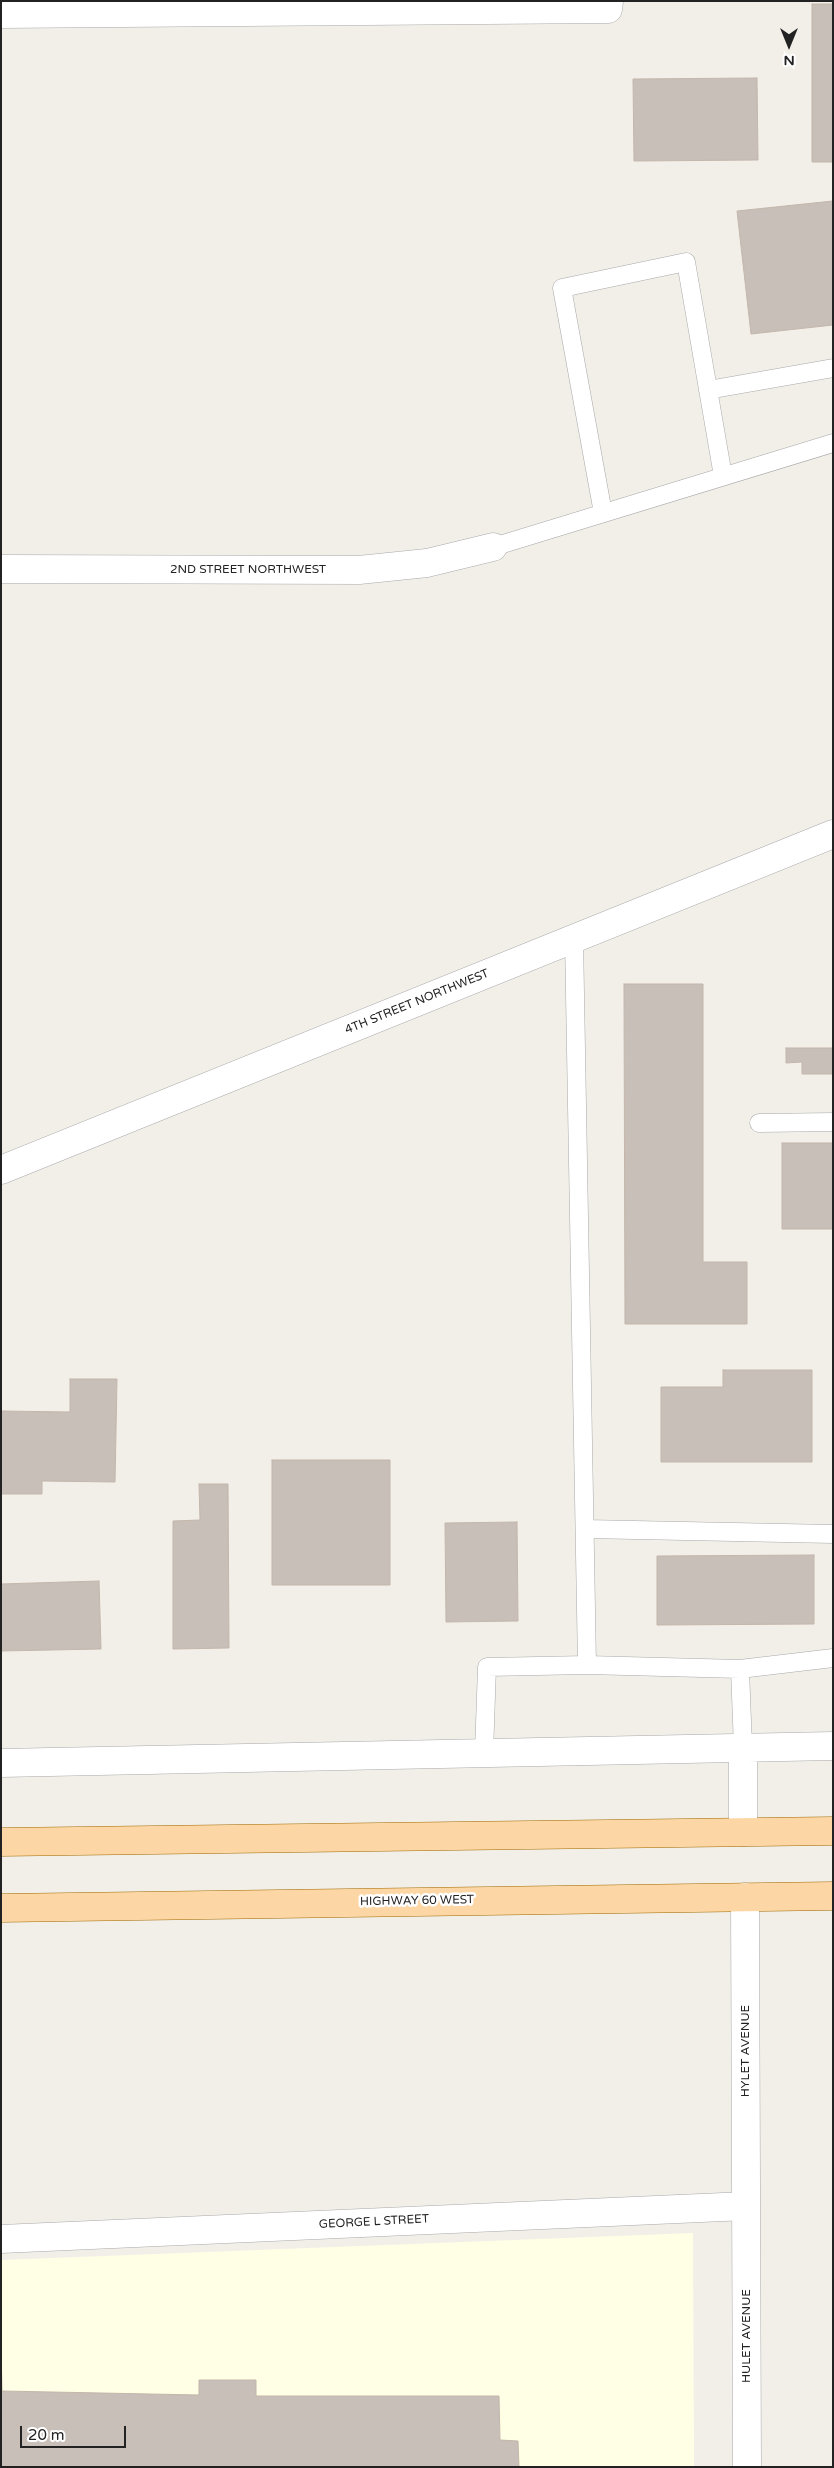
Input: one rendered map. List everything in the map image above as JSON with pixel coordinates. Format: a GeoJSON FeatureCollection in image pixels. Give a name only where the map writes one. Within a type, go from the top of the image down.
{"type":"FeatureCollection","features":[{"type":"Feature","properties":{"kind":"main road"},"geometry":{"type":"LineString","coordinates":[[1,1842],[833,1831]]}},
{"type":"Feature","properties":{"kind":"main road","name":"HIGHWAY 60 WEST"},"geometry":{"type":"LineString","coordinates":[[1,1908],[833,1896]]}},
{"type":"Feature","properties":{"kind":"street"},"geometry":{"type":"LineString","coordinates":[[1,14],[608,5]]}},
{"type":"Feature","properties":{"kind":"street","name":"2ND STREET NORTHWEST"},"geometry":{"type":"LineString","coordinates":[[1,569],[359,570],[427,563],[493,547]]}},
{"type":"Feature","properties":{"kind":"street","name":"4TH STREET NORTHWEST"},"geometry":{"type":"LineString","coordinates":[[1,1170],[833,834]]}},
{"type":"Feature","properties":{"kind":"street"},"geometry":{"type":"LineString","coordinates":[[1,1763],[833,1746]]}},
{"type":"Feature","properties":{"kind":"street"},"geometry":{"type":"LineString","coordinates":[[743,1748],[743,1832]]}},
{"type":"Feature","properties":{"kind":"street","name":"HYLET AVENUE"},"geometry":{"type":"LineString","coordinates":[[746,1897],[746,2206]]}},
{"type":"Feature","properties":{"kind":"street","name":"GEORGE L STREET"},"geometry":{"type":"LineString","coordinates":[[1,2238],[746,2206]]}},
{"type":"Feature","properties":{"kind":"street","name":"HULET AVENUE"},"geometry":{"type":"LineString","coordinates":[[746,2206],[748,2467]]}},
{"type":"Feature","properties":{"kind":"lane"},"geometry":{"type":"LineString","coordinates":[[603,513],[562,288],[686,262],[723,476]]}},
{"type":"Feature","properties":{"kind":"lane"},"geometry":{"type":"LineString","coordinates":[[708,390],[833,368]]}},
{"type":"Feature","properties":{"kind":"lane"},"geometry":{"type":"LineString","coordinates":[[493,547],[833,443]]}},
{"type":"Feature","properties":{"kind":"lane"},"geometry":{"type":"LineString","coordinates":[[574,938],[587,1665]]}},
{"type":"Feature","properties":{"kind":"lane"},"geometry":{"type":"LineString","coordinates":[[759,1123],[833,1122]]}},
{"type":"Feature","properties":{"kind":"lane"},"geometry":{"type":"LineString","coordinates":[[585,1529],[833,1534]]}},
{"type":"Feature","properties":{"kind":"lane"},"geometry":{"type":"LineString","coordinates":[[484,1752],[487,1668],[587,1665],[740,1669],[833,1658]]}},
{"type":"Feature","properties":{"kind":"lane"},"geometry":{"type":"LineString","coordinates":[[740,1669],[743,1748]]}},
{"type":"Feature","properties":{"kind":"shaded area"},"geometry":{"type":"Polygon","coordinates":[[[693,2233],[694,2467],[1,2467],[1,2260],[693,2233]]]}},
{"type":"Feature","properties":{"kind":"building"},"geometry":{"type":"Polygon","coordinates":[[[812,4],[833,4],[833,162],[812,162],[812,4]]]}},
{"type":"Feature","properties":{"kind":"building"},"geometry":{"type":"Polygon","coordinates":[[[757,78],[758,160],[634,161],[633,79],[757,78]]]}},
{"type":"Feature","properties":{"kind":"building"},"geometry":{"type":"Polygon","coordinates":[[[833,201],[833,325],[751,334],[737,211],[833,201]]]}},
{"type":"Feature","properties":{"kind":"building"},"geometry":{"type":"Polygon","coordinates":[[[624,984],[703,984],[703,1262],[747,1262],[747,1324],[625,1324],[624,984]]]}},
{"type":"Feature","properties":{"kind":"building"},"geometry":{"type":"Polygon","coordinates":[[[786,1048],[833,1048],[833,1074],[802,1074],[802,1062],[786,1063],[786,1048]]]}},
{"type":"Feature","properties":{"kind":"building"},"geometry":{"type":"Polygon","coordinates":[[[782,1143],[833,1143],[833,1229],[782,1229],[782,1143]]]}},
{"type":"Feature","properties":{"kind":"building"},"geometry":{"type":"Polygon","coordinates":[[[723,1370],[812,1370],[812,1462],[661,1462],[661,1387],[723,1387],[723,1370]]]}},
{"type":"Feature","properties":{"kind":"building"},"geometry":{"type":"Polygon","coordinates":[[[70,1379],[117,1379],[115,1482],[42,1481],[42,1494],[1,1494],[1,1411],[70,1412],[70,1379]]]}},
{"type":"Feature","properties":{"kind":"building"},"geometry":{"type":"Polygon","coordinates":[[[272,1460],[390,1460],[390,1585],[272,1585],[272,1460]]]}},
{"type":"Feature","properties":{"kind":"building"},"geometry":{"type":"Polygon","coordinates":[[[199,1484],[228,1484],[229,1648],[173,1649],[173,1521],[200,1520],[199,1484]]]}},
{"type":"Feature","properties":{"kind":"building"},"geometry":{"type":"Polygon","coordinates":[[[517,1522],[518,1621],[446,1622],[445,1523],[517,1522]]]}},
{"type":"Feature","properties":{"kind":"building"},"geometry":{"type":"Polygon","coordinates":[[[814,1555],[814,1624],[657,1625],[657,1556],[814,1555]]]}},
{"type":"Feature","properties":{"kind":"building"},"geometry":{"type":"Polygon","coordinates":[[[99,1581],[101,1649],[1,1651],[1,1584],[99,1581]]]}},
{"type":"Feature","properties":{"kind":"building"},"geometry":{"type":"Polygon","coordinates":[[[1,2344],[2,2391],[199,2395],[199,2380],[256,2380],[256,2396],[499,2396],[500,2440],[518,2441],[519,2467],[1,2467],[1,2344]]]}}]}
